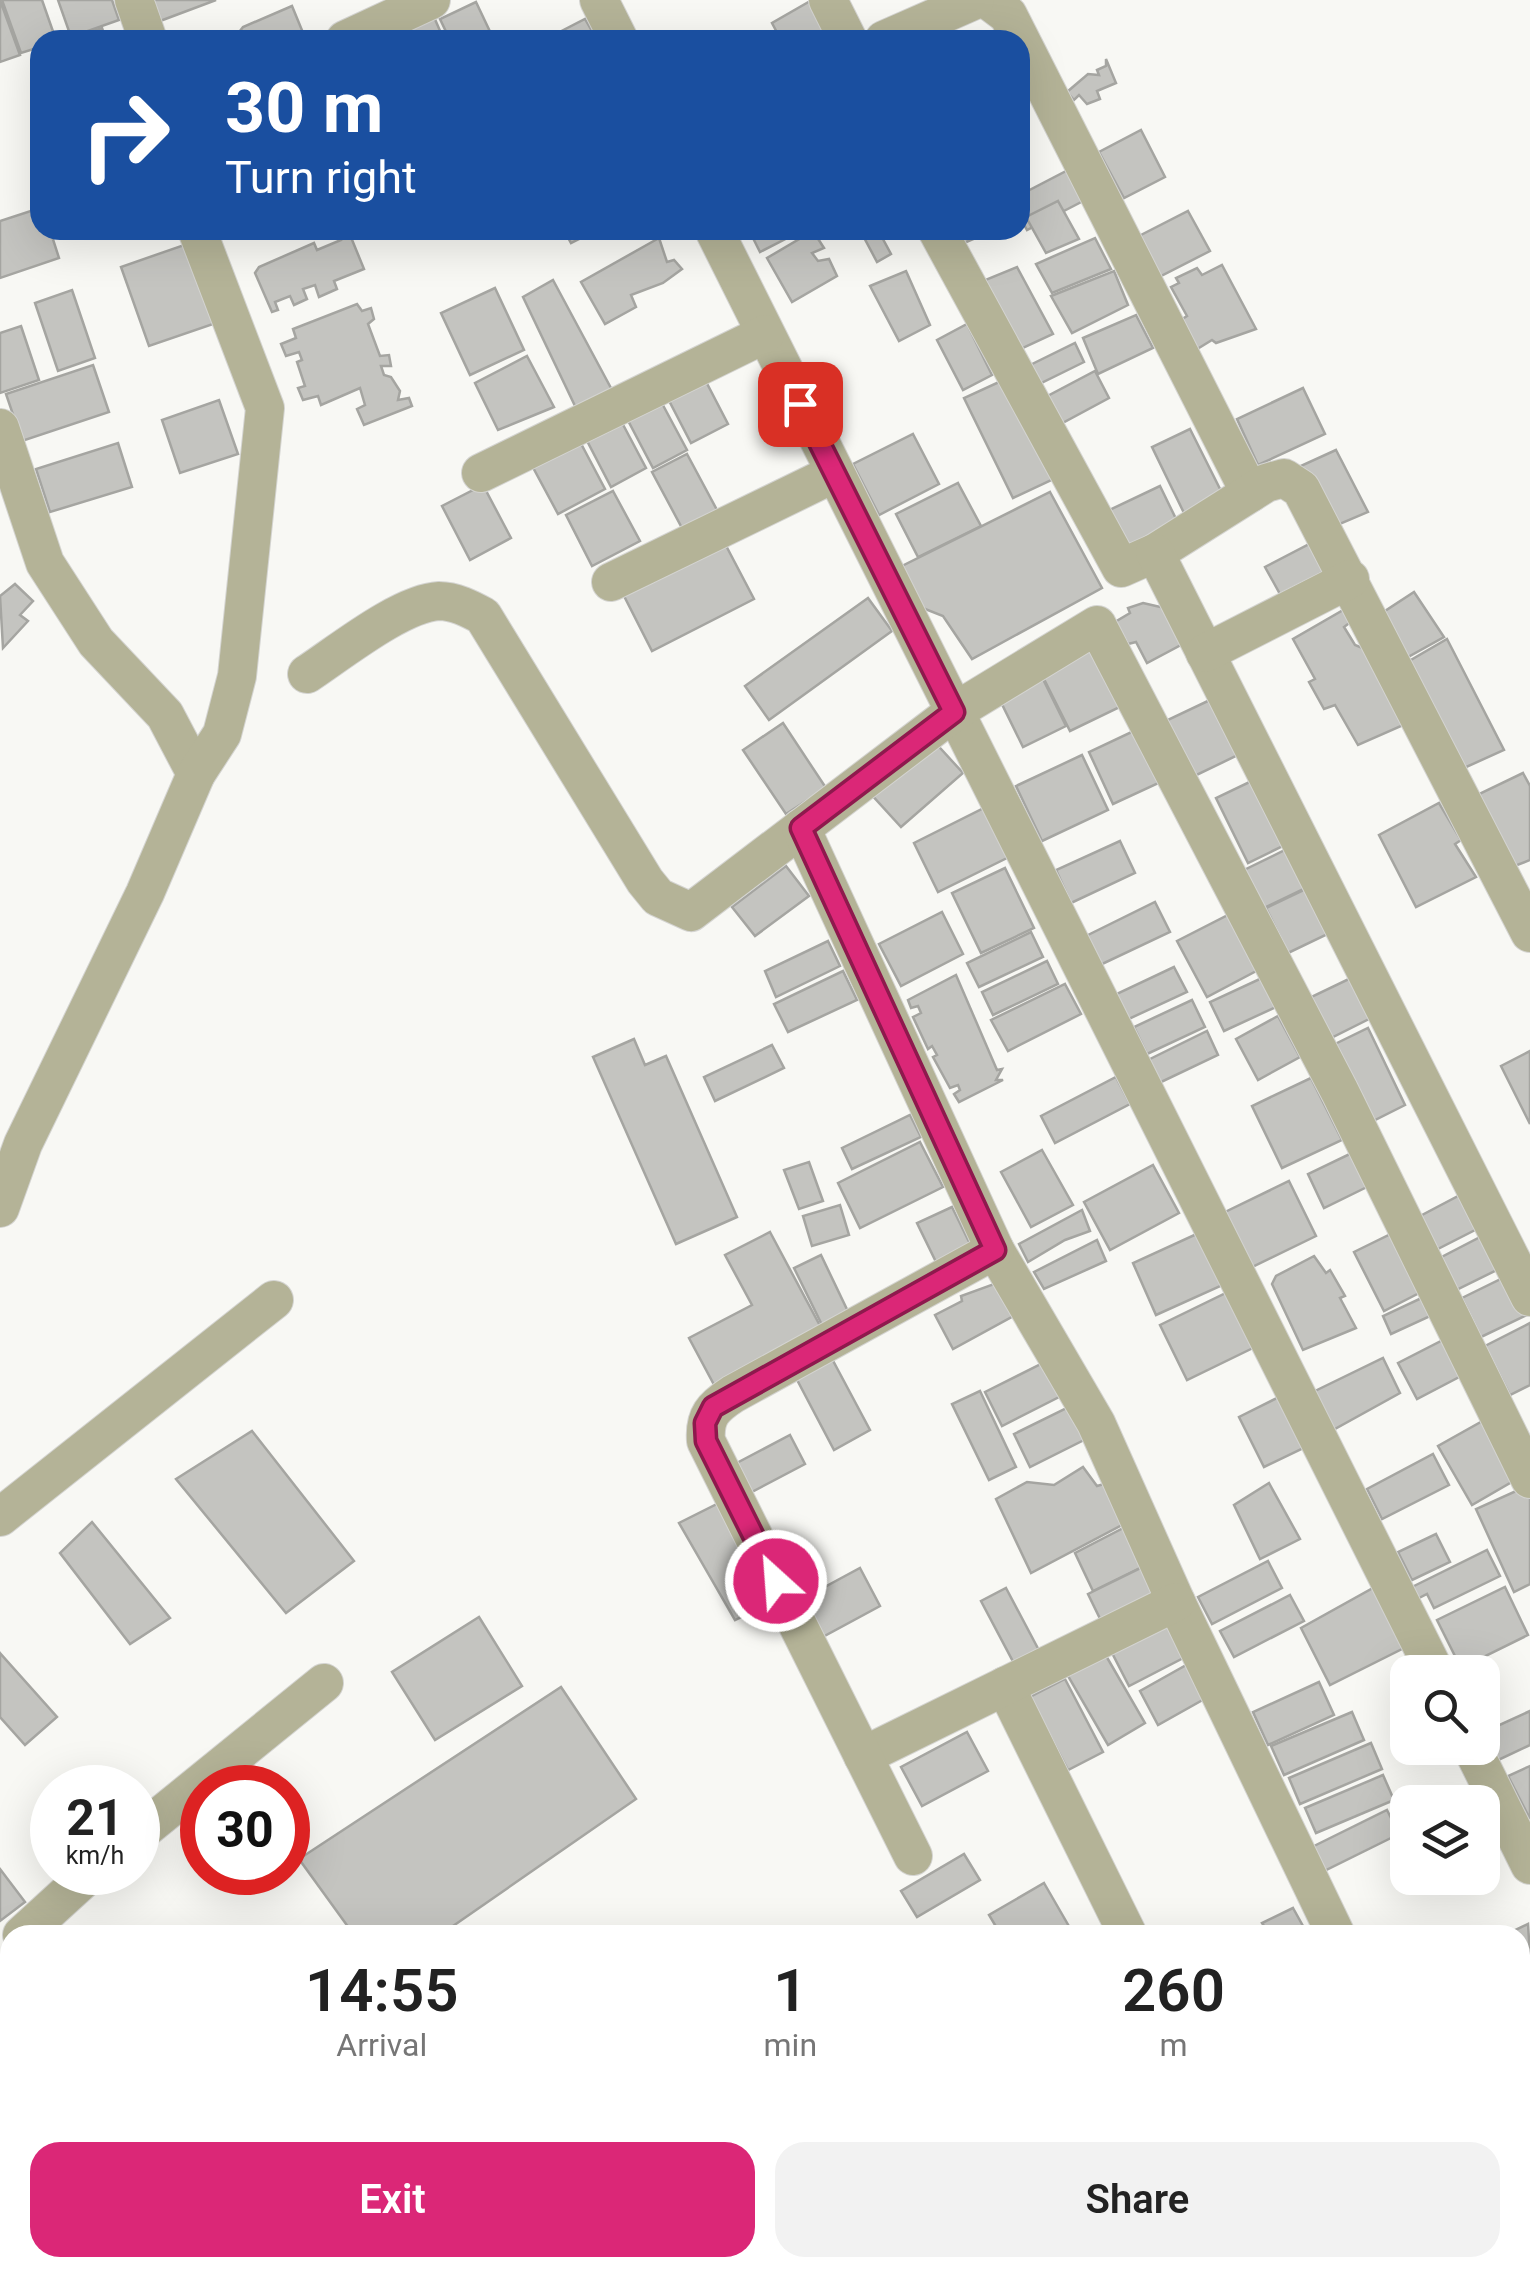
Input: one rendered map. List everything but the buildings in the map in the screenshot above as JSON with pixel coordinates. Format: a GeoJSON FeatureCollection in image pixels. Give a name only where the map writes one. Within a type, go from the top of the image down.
{"type":"FeatureCollection","features":[{"type":"Feature","properties":{"kind":"street"},"geometry":{"type":"LineString","coordinates":[[134,0],[144,30]]}},
{"type":"Feature","properties":{"kind":"street"},"geometry":{"type":"LineString","coordinates":[[366,30],[431,0]]}},
{"type":"Feature","properties":{"kind":"street"},"geometry":{"type":"LineString","coordinates":[[600,0],[614,30]]}},
{"type":"Feature","properties":{"kind":"street"},"geometry":{"type":"LineString","coordinates":[[828,0],[843,30]]}},
{"type":"Feature","properties":{"kind":"street"},"geometry":{"type":"LineString","coordinates":[[907,30],[975,0]]}},
{"type":"Feature","properties":{"kind":"street"},"geometry":{"type":"LineString","coordinates":[[988,0],[1008,15],[1016,30]]}},
{"type":"Feature","properties":{"kind":"street"},"geometry":{"type":"LineString","coordinates":[[1030,58],[1250,493]]}},
{"type":"Feature","properties":{"kind":"street"},"geometry":{"type":"LineString","coordinates":[[0,1208],[23,1144],[145,894],[196,774],[222,734],[236,676],[264,408],[201,240]]}},
{"type":"Feature","properties":{"kind":"street"},"geometry":{"type":"LineString","coordinates":[[719,240],[1426,1655]]}},
{"type":"Feature","properties":{"kind":"street"},"geometry":{"type":"LineString","coordinates":[[942,240],[1120,568],[1155,553],[1250,493],[1284,478],[1300,489],[1530,933]]}},
{"type":"Feature","properties":{"kind":"street"},"geometry":{"type":"LineString","coordinates":[[481,473],[765,334]]}},
{"type":"Feature","properties":{"kind":"street"},"geometry":{"type":"LineString","coordinates":[[0,428],[45,563],[96,642],[165,714],[196,774]]}},
{"type":"Feature","properties":{"kind":"street"},"geometry":{"type":"LineString","coordinates":[[612,582],[835,474]]}},
{"type":"Feature","properties":{"kind":"street"},"geometry":{"type":"LineString","coordinates":[[1155,553],[1530,1298]]}},
{"type":"Feature","properties":{"kind":"street"},"geometry":{"type":"LineString","coordinates":[[1205,653],[1350,579]]}},
{"type":"Feature","properties":{"kind":"street"},"geometry":{"type":"LineString","coordinates":[[307,674],[404,612],[437,601],[460,604],[484,616],[645,881],[658,897],[690,912],[954,712],[1097,625],[1340,1092],[1530,1479]]}},
{"type":"Feature","properties":{"kind":"street"},"geometry":{"type":"LineString","coordinates":[[801,828],[995,1250],[1096,1424],[1176,1602],[1331,1925]]}},
{"type":"Feature","properties":{"kind":"street"},"geometry":{"type":"LineString","coordinates":[[913,1856],[706,1441],[705,1423],[713,1407],[733,1394],[995,1250]]}},
{"type":"Feature","properties":{"kind":"street"},"geometry":{"type":"LineString","coordinates":[[0,1517],[274,1300]]}},
{"type":"Feature","properties":{"kind":"street"},"geometry":{"type":"LineString","coordinates":[[863,1756],[1176,1602]]}},
{"type":"Feature","properties":{"kind":"street"},"geometry":{"type":"LineString","coordinates":[[160,1816],[324,1684]]}},
{"type":"Feature","properties":{"kind":"street"},"geometry":{"type":"LineString","coordinates":[[1005,1686],[1123,1925]]}},
{"type":"Feature","properties":{"kind":"street"},"geometry":{"type":"LineString","coordinates":[[1480,1765],[1530,1865]]}},
{"type":"Feature","properties":{"kind":"street"},"geometry":{"type":"LineString","coordinates":[[33,1925],[66,1895]]}},
{"type":"Feature","properties":{"kind":"route"},"geometry":{"type":"LineString","coordinates":[[776,1581],[706,1441],[705,1423],[713,1407],[995,1250],[801,828],[954,712],[800,404]]}}]}
